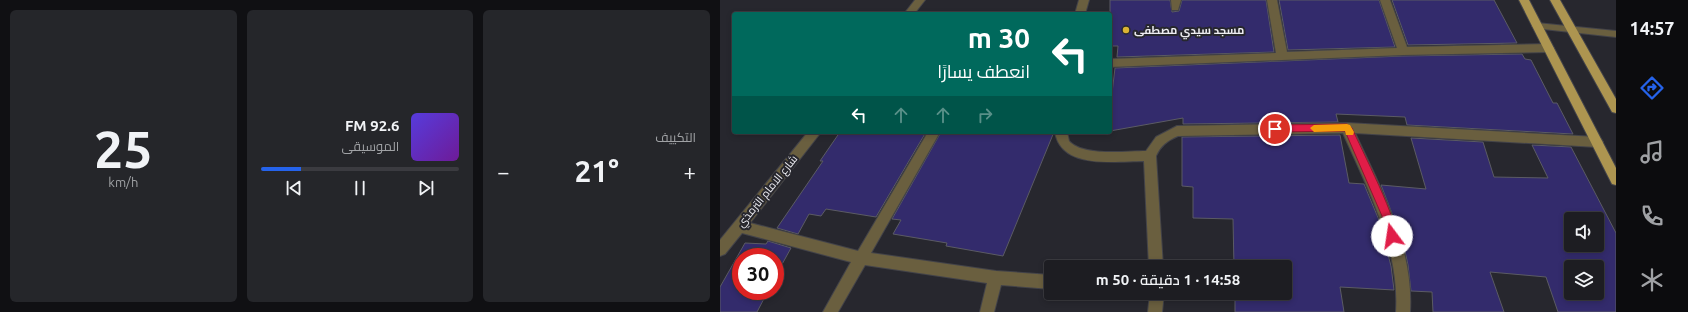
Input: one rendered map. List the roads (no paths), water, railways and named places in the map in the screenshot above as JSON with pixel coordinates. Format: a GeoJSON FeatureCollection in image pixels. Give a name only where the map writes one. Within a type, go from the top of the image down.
{"type":"FeatureCollection","features":[{"type":"Feature","properties":{"kind":"main road"},"geometry":{"type":"LineString","coordinates":[[1524,0],[1616,180]]}},
{"type":"Feature","properties":{"kind":"main road"},"geometry":{"type":"LineString","coordinates":[[1555,0],[1616,109]]}},
{"type":"Feature","properties":{"kind":"street"},"geometry":{"type":"LineString","coordinates":[[911,12],[920,0]]}},
{"type":"Feature","properties":{"kind":"street"},"geometry":{"type":"LineString","coordinates":[[1081,12],[1084,0]]}},
{"type":"Feature","properties":{"kind":"street"},"geometry":{"type":"LineString","coordinates":[[1272,0],[1282,56]]}},
{"type":"Feature","properties":{"kind":"street"},"geometry":{"type":"LineString","coordinates":[[1384,0],[1403,51]]}},
{"type":"Feature","properties":{"kind":"street"},"geometry":{"type":"LineString","coordinates":[[1538,26],[1571,28],[1616,34]]}},
{"type":"Feature","properties":{"kind":"street"},"geometry":{"type":"LineString","coordinates":[[1112,63],[1403,51],[1549,48]]}},
{"type":"Feature","properties":{"kind":"street"},"geometry":{"type":"LineString","coordinates":[[1347,128],[1387,216],[1397,255],[1404,297],[1403,312]]}},
{"type":"Feature","properties":{"kind":"street"},"geometry":{"type":"LineString","coordinates":[[1156,260],[1150,156],[1153,147],[1159,140],[1167,134],[1177,131],[1347,128],[1597,142]]}},
{"type":"Feature","properties":{"kind":"street","name":"شارع الامام الترمذي"},"geometry":{"type":"LineString","coordinates":[[720,250],[813,134]]}},
{"type":"Feature","properties":{"kind":"street"},"geometry":{"type":"LineString","coordinates":[[830,312],[933,134]]}},
{"type":"Feature","properties":{"kind":"street"},"geometry":{"type":"LineString","coordinates":[[1061,134],[1065,146],[1079,154],[1150,156]]}},
{"type":"Feature","properties":{"kind":"street"},"geometry":{"type":"LineString","coordinates":[[739,226],[861,258],[996,278],[1044,281]]}},
{"type":"Feature","properties":{"kind":"street"},"geometry":{"type":"LineString","coordinates":[[987,312],[996,278]]}},
{"type":"Feature","properties":{"kind":"street"},"geometry":{"type":"LineString","coordinates":[[1155,312],[1156,300]]}},
{"type":"Feature","properties":{"kind":"place","name":"مسجد سيدي مصطفى"},"geometry":{"type":"Point","coordinates":[1126,30]}}]}
